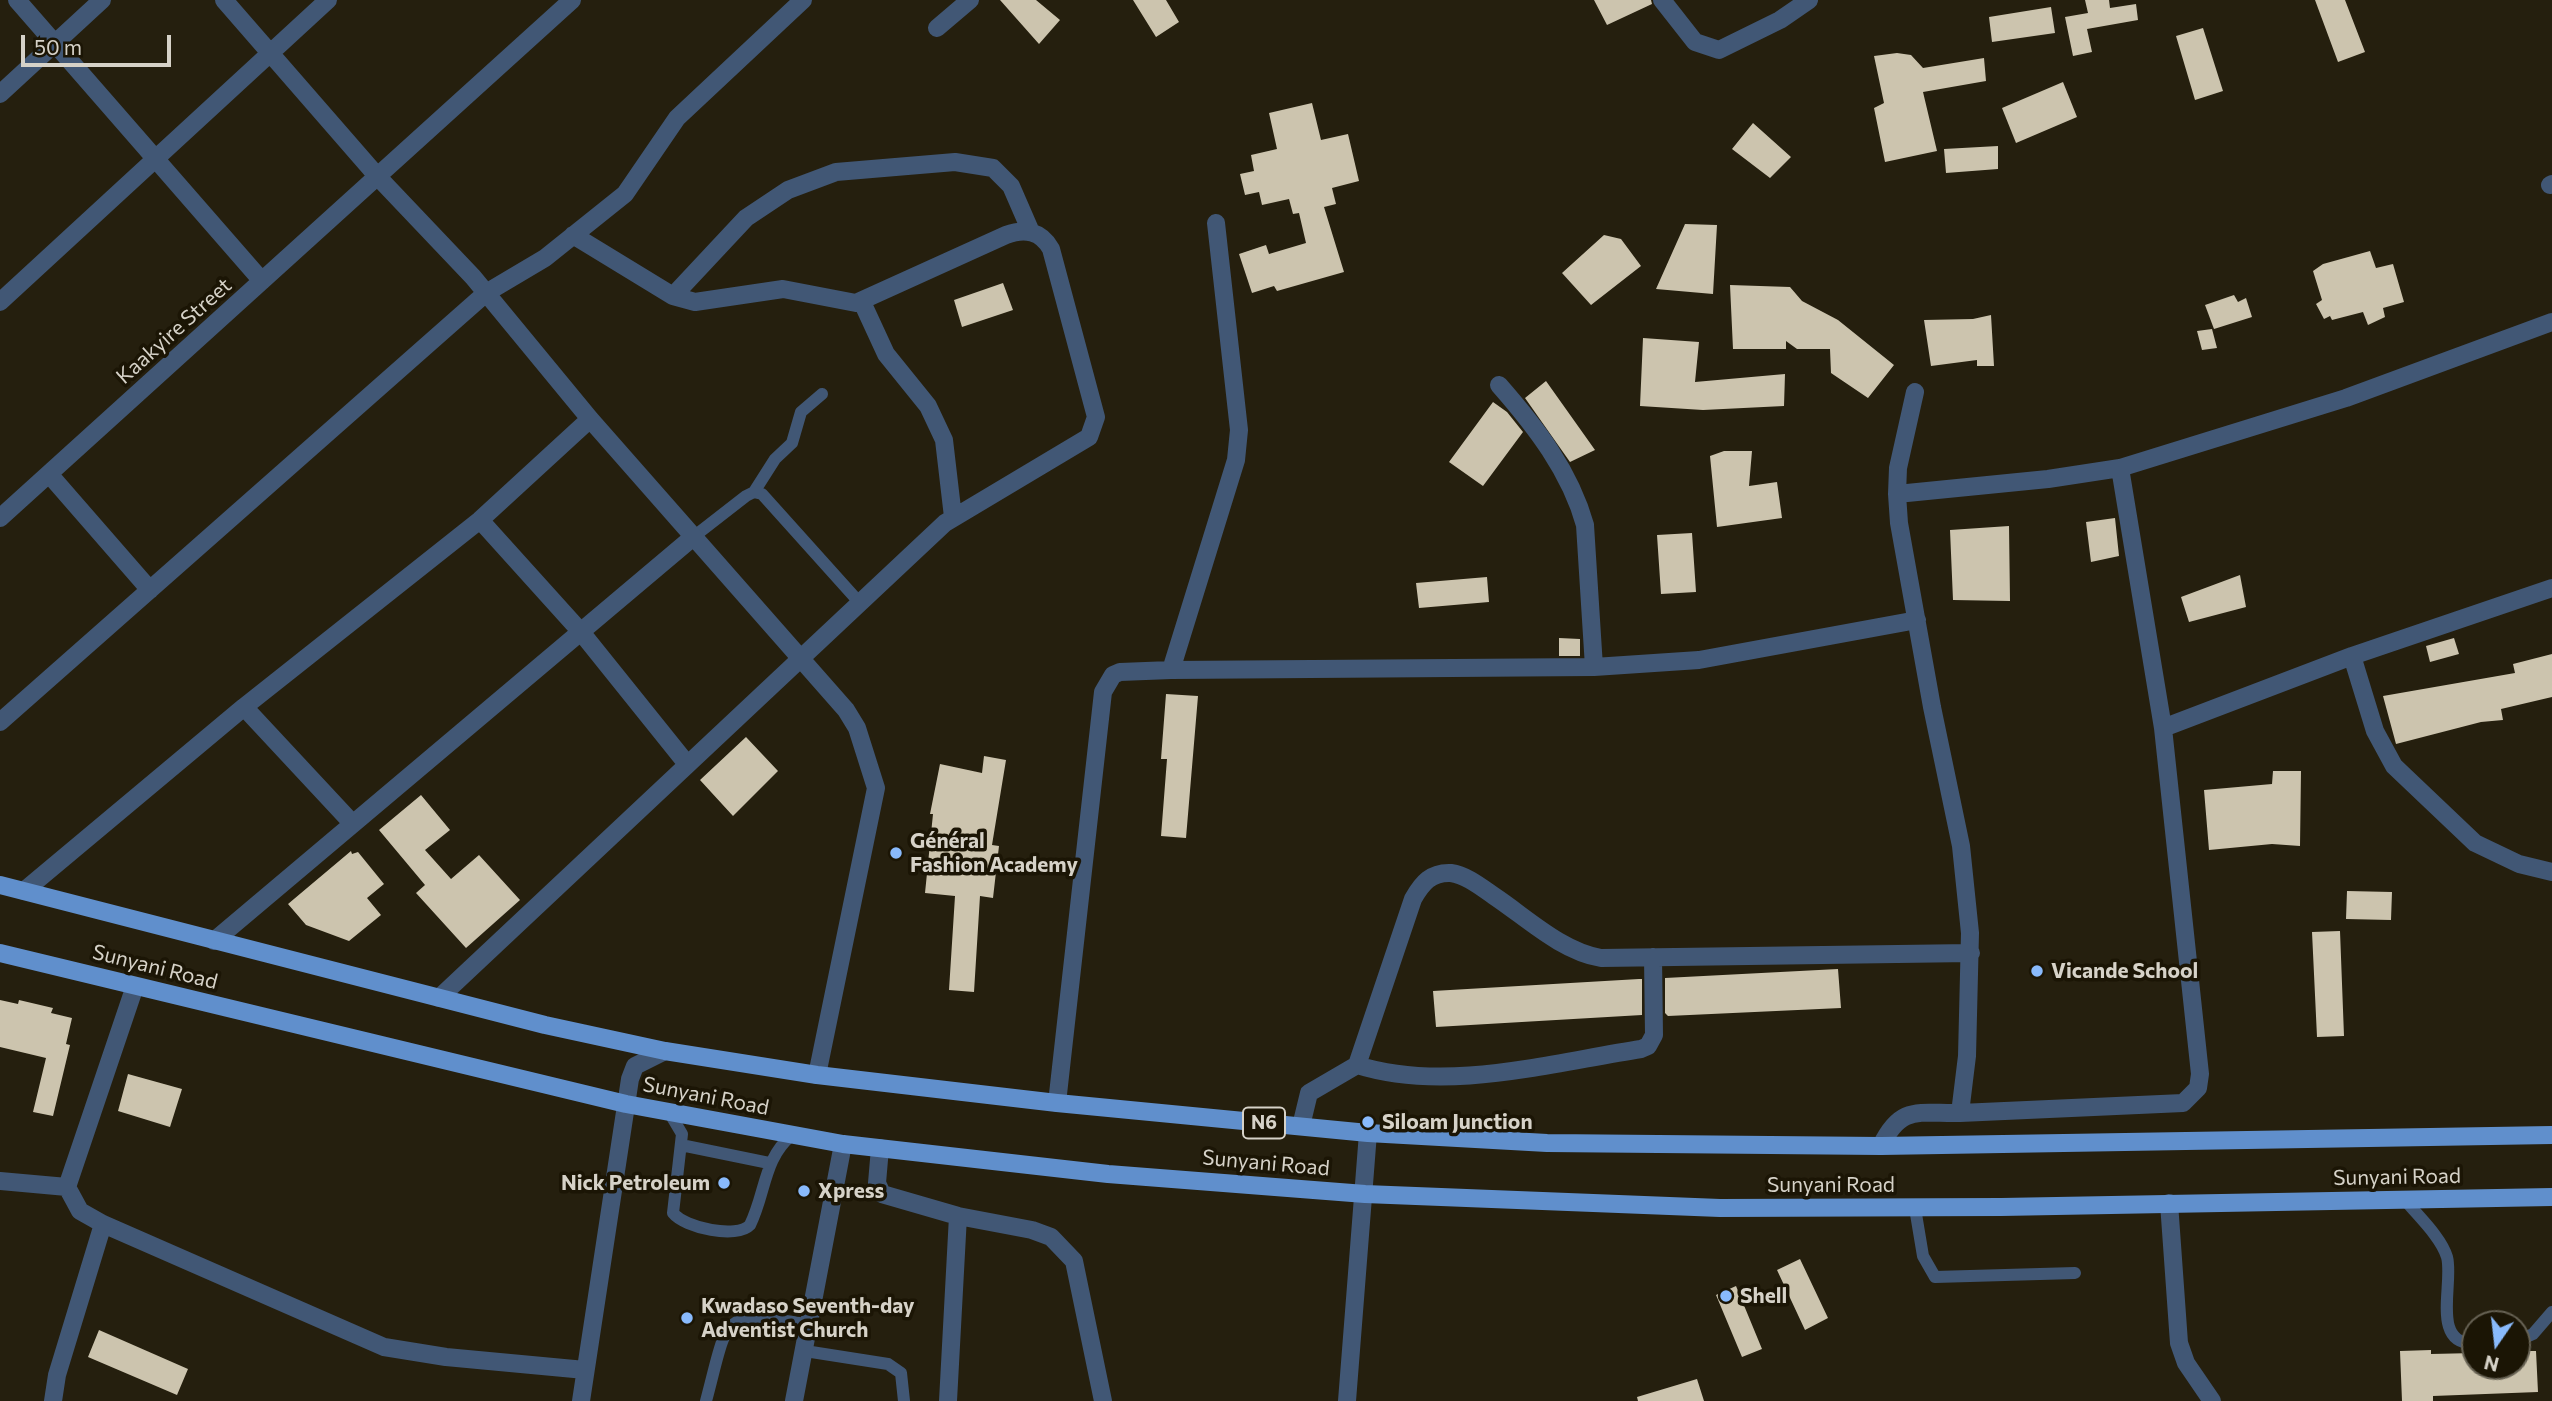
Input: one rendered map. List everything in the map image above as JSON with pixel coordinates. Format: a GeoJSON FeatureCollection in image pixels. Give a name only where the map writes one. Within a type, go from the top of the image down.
{"type":"FeatureCollection","features":[{"type":"Feature","properties":{"kind":"main road","name":"N6"},"geometry":{"type":"LineString","coordinates":[[0,885],[439,998],[665,1051],[817,1074],[1057,1103],[1368,1133],[1547,1143],[1881,1146],[2552,1135]]}},
{"type":"Feature","properties":{"kind":"main road","name":"Sunyani Road"},"geometry":{"type":"LineString","coordinates":[[0,953],[626,1104],[844,1144],[1108,1174],[1365,1194],[1720,1208],[1915,1208],[2552,1197]]}},
{"type":"Feature","properties":{"kind":"street"},"geometry":{"type":"LineString","coordinates":[[17,0],[262,281]]}},
{"type":"Feature","properties":{"kind":"street"},"geometry":{"type":"LineString","coordinates":[[0,94],[102,0]]}},
{"type":"Feature","properties":{"kind":"street"},"geometry":{"type":"LineString","coordinates":[[224,0],[378,177],[486,293],[692,538],[852,719],[876,789],[817,1074]]}},
{"type":"Feature","properties":{"kind":"street"},"geometry":{"type":"LineString","coordinates":[[0,302],[328,0]]}},
{"type":"Feature","properties":{"kind":"street","name":"Kaakyire Street"},"geometry":{"type":"LineString","coordinates":[[0,518],[572,0]]}},
{"type":"Feature","properties":{"kind":"street"},"geometry":{"type":"LineString","coordinates":[[0,722],[486,293],[545,258],[625,194],[677,118],[803,0]]}},
{"type":"Feature","properties":{"kind":"street"},"geometry":{"type":"LineString","coordinates":[[937,28],[970,0]]}},
{"type":"Feature","properties":{"kind":"street"},"geometry":{"type":"LineString","coordinates":[[1662,0],[1695,41],[1719,50],[1780,20],[1809,0]]}},
{"type":"Feature","properties":{"kind":"street"},"geometry":{"type":"LineString","coordinates":[[673,296],[746,218],[788,190],[836,172],[955,162],[993,168],[1011,186],[1031,232]]}},
{"type":"Feature","properties":{"kind":"street"},"geometry":{"type":"LineString","coordinates":[[1171,670],[1230,486],[1237,450],[1238,430],[1216,223]]}},
{"type":"Feature","properties":{"kind":"street"},"geometry":{"type":"LineString","coordinates":[[439,998],[799,657],[953,517],[1088,437],[1096,417],[1051,249],[1045,239],[1031,232],[1019,230],[1006,235],[862,302],[849,303],[783,289],[695,302],[673,296],[573,235]]}},
{"type":"Feature","properties":{"kind":"street"},"geometry":{"type":"LineString","coordinates":[[862,302],[886,354],[928,406],[944,440],[953,517]]}},
{"type":"Feature","properties":{"kind":"street"},"geometry":{"type":"LineString","coordinates":[[1897,494],[2048,480],[2120,468],[2346,398],[2552,322]]}},
{"type":"Feature","properties":{"kind":"street"},"geometry":{"type":"LineString","coordinates":[[1499,385],[1544,440],[1581,509],[1586,525],[1594,667]]}},
{"type":"Feature","properties":{"kind":"street"},"geometry":{"type":"LineString","coordinates":[[1915,392],[1898,468],[1897,494],[1899,523],[1961,846],[1971,953],[1967,1056],[1960,1112]]}},
{"type":"Feature","properties":{"kind":"street"},"geometry":{"type":"LineString","coordinates":[[24,891],[244,707],[480,520],[590,419]]}},
{"type":"Feature","properties":{"kind":"street"},"geometry":{"type":"LineString","coordinates":[[1881,1146],[1890,1126],[1905,1115],[2183,1103],[2198,1088],[2200,1074],[2163,728],[2120,468]]}},
{"type":"Feature","properties":{"kind":"street"},"geometry":{"type":"LineString","coordinates":[[49,474],[150,590]]}},
{"type":"Feature","properties":{"kind":"street"},"geometry":{"type":"LineString","coordinates":[[480,520],[581,632],[687,764]]}},
{"type":"Feature","properties":{"kind":"street"},"geometry":{"type":"LineString","coordinates":[[214,941],[692,538]]}},
{"type":"Feature","properties":{"kind":"street"},"geometry":{"type":"LineString","coordinates":[[2163,728],[2352,656],[2552,588]]}},
{"type":"Feature","properties":{"kind":"street"},"geometry":{"type":"LineString","coordinates":[[1057,1103],[1103,692],[1113,676],[1120,672],[1594,667],[1699,660],[1917,620]]}},
{"type":"Feature","properties":{"kind":"street"},"geometry":{"type":"LineString","coordinates":[[2352,656],[2375,731],[2394,766],[2475,843],[2510,861],[2552,872]]}},
{"type":"Feature","properties":{"kind":"street"},"geometry":{"type":"LineString","coordinates":[[244,707],[353,824]]}},
{"type":"Feature","properties":{"kind":"street"},"geometry":{"type":"LineString","coordinates":[[1301,1126],[1309,1093],[1357,1065],[1413,899],[1422,883],[1433,875],[1451,873],[1473,881],[1570,949],[1585,955],[1653,957],[1971,953]]}},
{"type":"Feature","properties":{"kind":"street"},"geometry":{"type":"LineString","coordinates":[[1357,1065],[1399,1077],[1445,1077],[1641,1049],[1648,1046],[1654,1035],[1653,957]]}},
{"type":"Feature","properties":{"kind":"street"},"geometry":{"type":"LineString","coordinates":[[135,986],[67,1187],[80,1212],[384,1347],[446,1357],[585,1370]]}},
{"type":"Feature","properties":{"kind":"street"},"geometry":{"type":"LineString","coordinates":[[581,1401],[626,1104],[635,1066],[665,1051]]}},
{"type":"Feature","properties":{"kind":"street"},"geometry":{"type":"LineString","coordinates":[[1347,1401],[1368,1133]]}},
{"type":"Feature","properties":{"kind":"street"},"geometry":{"type":"LineString","coordinates":[[793,1401],[844,1144]]}},
{"type":"Feature","properties":{"kind":"street"},"geometry":{"type":"LineString","coordinates":[[880,1149],[877,1183],[882,1194],[958,1216],[1032,1230],[1051,1237],[1065,1249],[1074,1261],[1102,1392],[1117,1401]]}},
{"type":"Feature","properties":{"kind":"street"},"geometry":{"type":"LineString","coordinates":[[0,1181],[67,1187]]}},
{"type":"Feature","properties":{"kind":"street"},"geometry":{"type":"LineString","coordinates":[[2169,1203],[2179,1343],[2186,1363],[2206,1398]]}},
{"type":"Feature","properties":{"kind":"street"},"geometry":{"type":"LineString","coordinates":[[948,1401],[958,1216]]}},
{"type":"Feature","properties":{"kind":"street"},"geometry":{"type":"LineString","coordinates":[[53,1401],[57,1374],[103,1224]]}},
{"type":"Feature","properties":{"kind":"lane"},"geometry":{"type":"LineString","coordinates":[[692,538],[754,492],[775,459],[792,443],[801,412],[822,394]]}},
{"type":"Feature","properties":{"kind":"lane"},"geometry":{"type":"LineString","coordinates":[[754,492],[769,499],[859,602]]}},
{"type":"Feature","properties":{"kind":"lane"},"geometry":{"type":"LineString","coordinates":[[669,1112],[678,1123],[681,1145],[673,1213],[685,1222],[734,1233],[744,1232],[754,1218],[769,1163],[780,1144],[792,1135]]}},
{"type":"Feature","properties":{"kind":"lane"},"geometry":{"type":"LineString","coordinates":[[681,1145],[769,1163]]}},
{"type":"Feature","properties":{"kind":"lane"},"geometry":{"type":"LineString","coordinates":[[2404,1200],[2446,1255],[2448,1324],[2451,1335],[2461,1341]]}},
{"type":"Feature","properties":{"kind":"lane"},"geometry":{"type":"LineString","coordinates":[[1915,1208],[1923,1256],[1935,1277],[2075,1273]]}},
{"type":"Feature","properties":{"kind":"lane"},"geometry":{"type":"LineString","coordinates":[[2531,1335],[2552,1312]]}},
{"type":"Feature","properties":{"kind":"lane"},"geometry":{"type":"LineString","coordinates":[[706,1401],[725,1330],[735,1321],[747,1316],[810,1325]]}},
{"type":"Feature","properties":{"kind":"lane"},"geometry":{"type":"LineString","coordinates":[[805,1351],[888,1364],[901,1373],[904,1401]]}},
{"type":"Feature","properties":{"kind":"building"},"geometry":{"type":"Polygon","coordinates":[[[1000,0],[1036,0],[1060,20],[1039,44],[1000,0]]]}},
{"type":"Feature","properties":{"kind":"building"},"geometry":{"type":"Polygon","coordinates":[[[1133,0],[1166,0],[1179,22],[1156,37],[1133,0]]]}},
{"type":"Feature","properties":{"kind":"building"},"geometry":{"type":"Polygon","coordinates":[[[1594,0],[1651,0],[1652,4],[1607,25],[1594,0]]]}},
{"type":"Feature","properties":{"kind":"building"},"geometry":{"type":"Polygon","coordinates":[[[2085,0],[2109,0],[2110,8],[2136,4],[2138,20],[2087,29],[2092,52],[2073,56],[2065,17],[2088,13],[2085,0]]]}},
{"type":"Feature","properties":{"kind":"building"},"geometry":{"type":"Polygon","coordinates":[[[2315,0],[2345,0],[2365,52],[2338,62],[2315,0]]]}},
{"type":"Feature","properties":{"kind":"building"},"geometry":{"type":"Polygon","coordinates":[[[2051,7],[2055,33],[1992,42],[1989,17],[2051,7]]]}},
{"type":"Feature","properties":{"kind":"building"},"geometry":{"type":"Polygon","coordinates":[[[2203,28],[2223,91],[2195,100],[2176,36],[2203,28]]]}},
{"type":"Feature","properties":{"kind":"building"},"geometry":{"type":"Polygon","coordinates":[[[1897,53],[1911,55],[1923,68],[1984,58],[1986,81],[1923,92],[1937,151],[1885,162],[1874,108],[1884,103],[1874,56],[1897,53]]]}},
{"type":"Feature","properties":{"kind":"building"},"geometry":{"type":"Polygon","coordinates":[[[2063,82],[2077,117],[2016,143],[2002,108],[2063,82]]]}},
{"type":"Feature","properties":{"kind":"building"},"geometry":{"type":"Polygon","coordinates":[[[1312,103],[1321,140],[1348,134],[1359,181],[1332,188],[1336,204],[1324,207],[1344,272],[1277,291],[1274,286],[1252,293],[1239,254],[1266,245],[1269,254],[1306,243],[1299,213],[1293,214],[1289,199],[1262,205],[1259,192],[1245,195],[1240,174],[1254,171],[1251,155],[1277,149],[1269,113],[1312,103]]]}},
{"type":"Feature","properties":{"kind":"building"},"geometry":{"type":"Polygon","coordinates":[[[1753,123],[1791,157],[1770,178],[1732,149],[1753,123]]]}},
{"type":"Feature","properties":{"kind":"building"},"geometry":{"type":"Polygon","coordinates":[[[1998,146],[1998,169],[1946,173],[1944,149],[1998,146]]]}},
{"type":"Feature","properties":{"kind":"building"},"geometry":{"type":"Polygon","coordinates":[[[1685,224],[1717,225],[1713,294],[1656,289],[1685,224]]]}},
{"type":"Feature","properties":{"kind":"building"},"geometry":{"type":"Polygon","coordinates":[[[1604,235],[1621,239],[1641,266],[1591,305],[1562,273],[1604,235]]]}},
{"type":"Feature","properties":{"kind":"building"},"geometry":{"type":"Polygon","coordinates":[[[2370,251],[2376,268],[2393,264],[2404,302],[2383,308],[2385,317],[2368,325],[2363,312],[2332,320],[2330,316],[2324,319],[2316,304],[2322,300],[2313,271],[2323,264],[2370,251]]]}},
{"type":"Feature","properties":{"kind":"building"},"geometry":{"type":"Polygon","coordinates":[[[1003,283],[1013,310],[962,327],[954,300],[1003,283]]]}},
{"type":"Feature","properties":{"kind":"building"},"geometry":{"type":"Polygon","coordinates":[[[1730,285],[1790,287],[1802,301],[1838,320],[1894,365],[1868,398],[1831,373],[1830,349],[1797,349],[1786,341],[1786,349],[1733,349],[1730,285]]]}},
{"type":"Feature","properties":{"kind":"building"},"geometry":{"type":"Polygon","coordinates":[[[2234,295],[2238,302],[2246,298],[2252,317],[2214,329],[2205,305],[2234,295]]]}},
{"type":"Feature","properties":{"kind":"building"},"geometry":{"type":"Polygon","coordinates":[[[1991,315],[1994,366],[1977,366],[1977,360],[1931,366],[1924,320],[1973,319],[1991,315]]]}},
{"type":"Feature","properties":{"kind":"building"},"geometry":{"type":"Polygon","coordinates":[[[2212,329],[2217,348],[2202,350],[2197,331],[2212,329]]]}},
{"type":"Feature","properties":{"kind":"building"},"geometry":{"type":"Polygon","coordinates":[[[1643,338],[1699,342],[1695,382],[1785,374],[1784,406],[1703,410],[1640,406],[1643,338]]]}},
{"type":"Feature","properties":{"kind":"building"},"geometry":{"type":"Polygon","coordinates":[[[1546,381],[1595,450],[1570,462],[1525,398],[1546,381]]]}},
{"type":"Feature","properties":{"kind":"building"},"geometry":{"type":"Polygon","coordinates":[[[1493,402],[1507,412],[1523,432],[1483,486],[1449,462],[1493,402]]]}},
{"type":"Feature","properties":{"kind":"building"},"geometry":{"type":"Polygon","coordinates":[[[1724,451],[1752,451],[1749,486],[1777,482],[1782,518],[1717,527],[1710,456],[1724,451]]]}},
{"type":"Feature","properties":{"kind":"building"},"geometry":{"type":"Polygon","coordinates":[[[2115,518],[2119,556],[2091,562],[2086,522],[2115,518]]]}},
{"type":"Feature","properties":{"kind":"building"},"geometry":{"type":"Polygon","coordinates":[[[2009,526],[2010,601],[1953,600],[1950,530],[2009,526]]]}},
{"type":"Feature","properties":{"kind":"building"},"geometry":{"type":"Polygon","coordinates":[[[1692,533],[1696,592],[1661,594],[1657,535],[1692,533]]]}},
{"type":"Feature","properties":{"kind":"building"},"geometry":{"type":"Polygon","coordinates":[[[2240,575],[2246,607],[2189,622],[2181,597],[2240,575]]]}},
{"type":"Feature","properties":{"kind":"building"},"geometry":{"type":"Polygon","coordinates":[[[1487,577],[1489,602],[1419,608],[1416,583],[1487,577]]]}},
{"type":"Feature","properties":{"kind":"building"},"geometry":{"type":"Polygon","coordinates":[[[1559,638],[1580,639],[1580,656],[1559,656],[1559,638]]]}},
{"type":"Feature","properties":{"kind":"building"},"geometry":{"type":"Polygon","coordinates":[[[2454,638],[2459,654],[2430,662],[2426,646],[2454,638]]]}},
{"type":"Feature","properties":{"kind":"building"},"geometry":{"type":"Polygon","coordinates":[[[2552,654],[2552,697],[2501,709],[2503,720],[2481,722],[2396,744],[2383,696],[2515,673],[2513,664],[2552,654]]]}},
{"type":"Feature","properties":{"kind":"building"},"geometry":{"type":"Polygon","coordinates":[[[1166,694],[1198,696],[1186,838],[1161,836],[1167,759],[1161,759],[1166,694]]]}},
{"type":"Feature","properties":{"kind":"building"},"geometry":{"type":"Polygon","coordinates":[[[746,737],[778,771],[733,816],[700,780],[746,737]]]}},
{"type":"Feature","properties":{"kind":"building"},"geometry":{"type":"Polygon","coordinates":[[[984,756],[1006,760],[992,845],[999,846],[993,898],[980,896],[974,992],[949,990],[955,896],[925,893],[933,814],[930,814],[940,764],[982,773],[984,756]]]}},
{"type":"Feature","properties":{"kind":"building"},"geometry":{"type":"Polygon","coordinates":[[[2273,771],[2301,771],[2300,846],[2272,844],[2209,850],[2204,790],[2272,784],[2273,771]]]}},
{"type":"Feature","properties":{"kind":"building"},"geometry":{"type":"Polygon","coordinates":[[[421,795],[450,830],[425,850],[451,879],[479,855],[520,900],[466,948],[416,893],[425,885],[379,830],[421,795]]]}},
{"type":"Feature","properties":{"kind":"building"},"geometry":{"type":"Polygon","coordinates":[[[351,851],[352,854],[358,852],[384,884],[367,898],[381,915],[349,941],[306,925],[288,904],[351,851]]]}},
{"type":"Feature","properties":{"kind":"building"},"geometry":{"type":"Polygon","coordinates":[[[2347,891],[2392,892],[2391,920],[2346,919],[2347,891]]]}},
{"type":"Feature","properties":{"kind":"building"},"geometry":{"type":"Polygon","coordinates":[[[2340,931],[2344,1036],[2317,1037],[2312,932],[2340,931]]]}},
{"type":"Feature","properties":{"kind":"building"},"geometry":{"type":"Polygon","coordinates":[[[1838,969],[1841,1008],[1668,1016],[1665,1013],[1665,978],[1838,969]]]}},
{"type":"Feature","properties":{"kind":"building"},"geometry":{"type":"Polygon","coordinates":[[[1642,979],[1642,1015],[1436,1027],[1433,991],[1642,979]]]}},
{"type":"Feature","properties":{"kind":"building"},"geometry":{"type":"Polygon","coordinates":[[[0,1000],[18,1004],[19,1000],[53,1008],[51,1013],[72,1018],[66,1044],[70,1045],[53,1116],[33,1112],[46,1058],[0,1047],[0,1000]]]}},
{"type":"Feature","properties":{"kind":"building"},"geometry":{"type":"Polygon","coordinates":[[[128,1074],[182,1089],[170,1127],[118,1111],[128,1074]]]}},
{"type":"Feature","properties":{"kind":"building"},"geometry":{"type":"Polygon","coordinates":[[[1800,1259],[1828,1318],[1805,1330],[1777,1270],[1800,1259]]]}},
{"type":"Feature","properties":{"kind":"building"},"geometry":{"type":"Polygon","coordinates":[[[1736,1286],[1762,1349],[1742,1357],[1716,1295],[1736,1286]]]}},
{"type":"Feature","properties":{"kind":"building"},"geometry":{"type":"Polygon","coordinates":[[[99,1330],[188,1369],[177,1395],[88,1357],[99,1330]]]}},
{"type":"Feature","properties":{"kind":"building"},"geometry":{"type":"Polygon","coordinates":[[[2431,1350],[2431,1354],[2461,1353],[2461,1380],[2531,1380],[2531,1351],[2536,1351],[2538,1392],[2433,1396],[2433,1401],[2402,1401],[2400,1351],[2431,1350]]]}},
{"type":"Feature","properties":{"kind":"building"},"geometry":{"type":"Polygon","coordinates":[[[1697,1379],[1704,1401],[1638,1401],[1637,1397],[1697,1379]]]}},
{"type":"Feature","properties":{"kind":"place","name":"Général Fashion Academy"},"geometry":{"type":"Point","coordinates":[896,853]}},
{"type":"Feature","properties":{"kind":"place","name":"Vicande School"},"geometry":{"type":"Point","coordinates":[2037,971]}},
{"type":"Feature","properties":{"kind":"place","name":"Siloam Junction"},"geometry":{"type":"Point","coordinates":[1368,1122]}},
{"type":"Feature","properties":{"kind":"place","name":"Nick Petroleum"},"geometry":{"type":"Point","coordinates":[724,1183]}},
{"type":"Feature","properties":{"kind":"place","name":"Xpress"},"geometry":{"type":"Point","coordinates":[804,1191]}},
{"type":"Feature","properties":{"kind":"place","name":"Shell"},"geometry":{"type":"Point","coordinates":[1726,1296]}},
{"type":"Feature","properties":{"kind":"place","name":"Kwadaso Seventh-day Adventist Church"},"geometry":{"type":"Point","coordinates":[687,1318]}}]}
